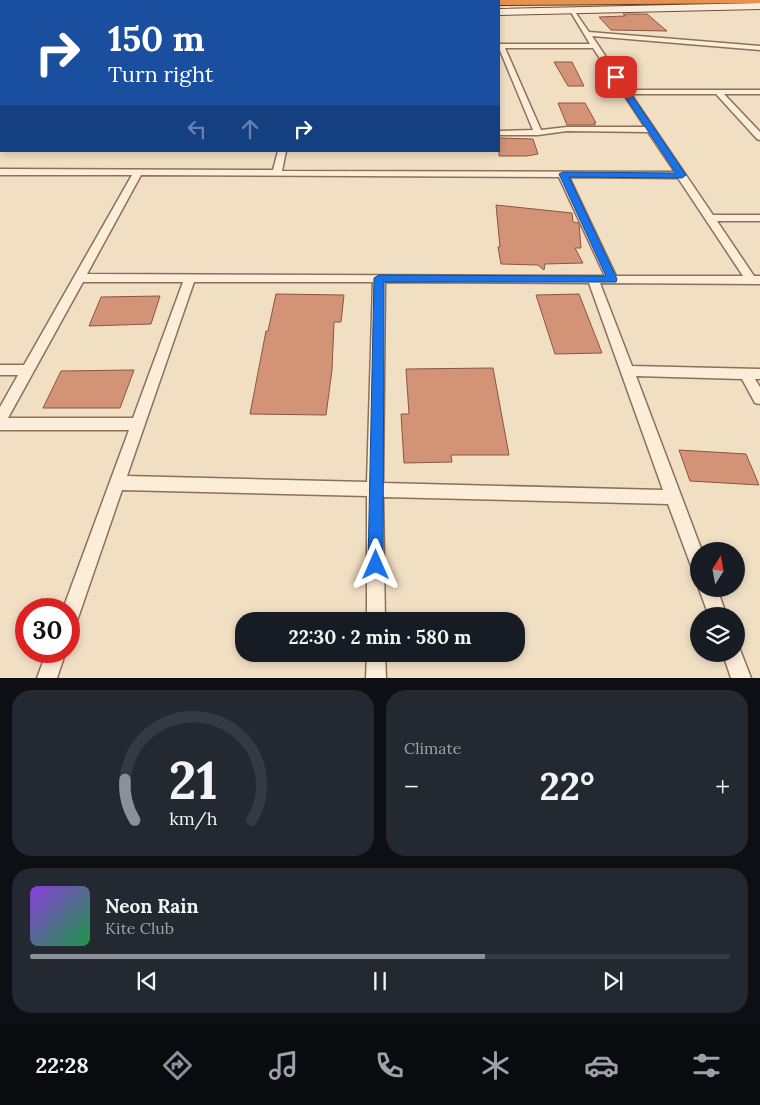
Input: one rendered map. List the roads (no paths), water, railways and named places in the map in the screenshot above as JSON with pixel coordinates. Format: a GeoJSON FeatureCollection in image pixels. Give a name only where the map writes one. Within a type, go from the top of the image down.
{"type":"FeatureCollection","features":[{"type":"Feature","properties":{"kind":"highway"},"geometry":{"type":"LineString","coordinates":[[500,4],[760,0]]}},
{"type":"Feature","properties":{"kind":"street"},"geometry":{"type":"LineString","coordinates":[[500,12],[760,6]]}},
{"type":"Feature","properties":{"kind":"street"},"geometry":{"type":"LineString","coordinates":[[572,10],[710,218],[755,280]]}},
{"type":"Feature","properties":{"kind":"street"},"geometry":{"type":"LineString","coordinates":[[588,34],[760,48]]}},
{"type":"Feature","properties":{"kind":"street"},"geometry":{"type":"LineString","coordinates":[[538,133],[500,46],[595,46]]}},
{"type":"Feature","properties":{"kind":"street"},"geometry":{"type":"LineString","coordinates":[[626,92],[760,92]]}},
{"type":"Feature","properties":{"kind":"street"},"geometry":{"type":"LineString","coordinates":[[718,92],[760,137]]}},
{"type":"Feature","properties":{"kind":"street"},"geometry":{"type":"LineString","coordinates":[[500,133],[538,133],[567,129],[651,130]]}},
{"type":"Feature","properties":{"kind":"street"},"geometry":{"type":"LineString","coordinates":[[277,173],[282,152]]}},
{"type":"Feature","properties":{"kind":"street"},"geometry":{"type":"LineString","coordinates":[[0,172],[682,175]]}},
{"type":"Feature","properties":{"kind":"street"},"geometry":{"type":"LineString","coordinates":[[138,172],[0,422],[138,424]]}},
{"type":"Feature","properties":{"kind":"street"},"geometry":{"type":"LineString","coordinates":[[563,174],[612,279]]}},
{"type":"Feature","properties":{"kind":"street"},"geometry":{"type":"LineString","coordinates":[[710,218],[760,218]]}},
{"type":"Feature","properties":{"kind":"street"},"geometry":{"type":"LineString","coordinates":[[79,278],[755,280]]}},
{"type":"Feature","properties":{"kind":"street"},"geometry":{"type":"LineString","coordinates":[[76,598],[190,278]]}},
{"type":"Feature","properties":{"kind":"street"},"geometry":{"type":"LineString","coordinates":[[376,612],[375,490],[379,278]]}},
{"type":"Feature","properties":{"kind":"street"},"geometry":{"type":"LineString","coordinates":[[593,279],[691,542]]}},
{"type":"Feature","properties":{"kind":"street"},"geometry":{"type":"LineString","coordinates":[[0,370],[27,370]]}},
{"type":"Feature","properties":{"kind":"street"},"geometry":{"type":"LineString","coordinates":[[627,372],[760,374]]}},
{"type":"Feature","properties":{"kind":"street"},"geometry":{"type":"LineString","coordinates":[[746,374],[760,399]]}},
{"type":"Feature","properties":{"kind":"street"},"geometry":{"type":"LineString","coordinates":[[117,483],[674,497]]}},
{"type":"Feature","properties":{"kind":"street"},"geometry":{"type":"LineString","coordinates":[[376,662],[376,678]]}},
{"type":"Feature","properties":{"kind":"street"},"geometry":{"type":"LineString","coordinates":[[735,662],[740,678]]}},
{"type":"Feature","properties":{"kind":"street"},"geometry":{"type":"LineString","coordinates":[[47,678],[53,663]]}}]}
